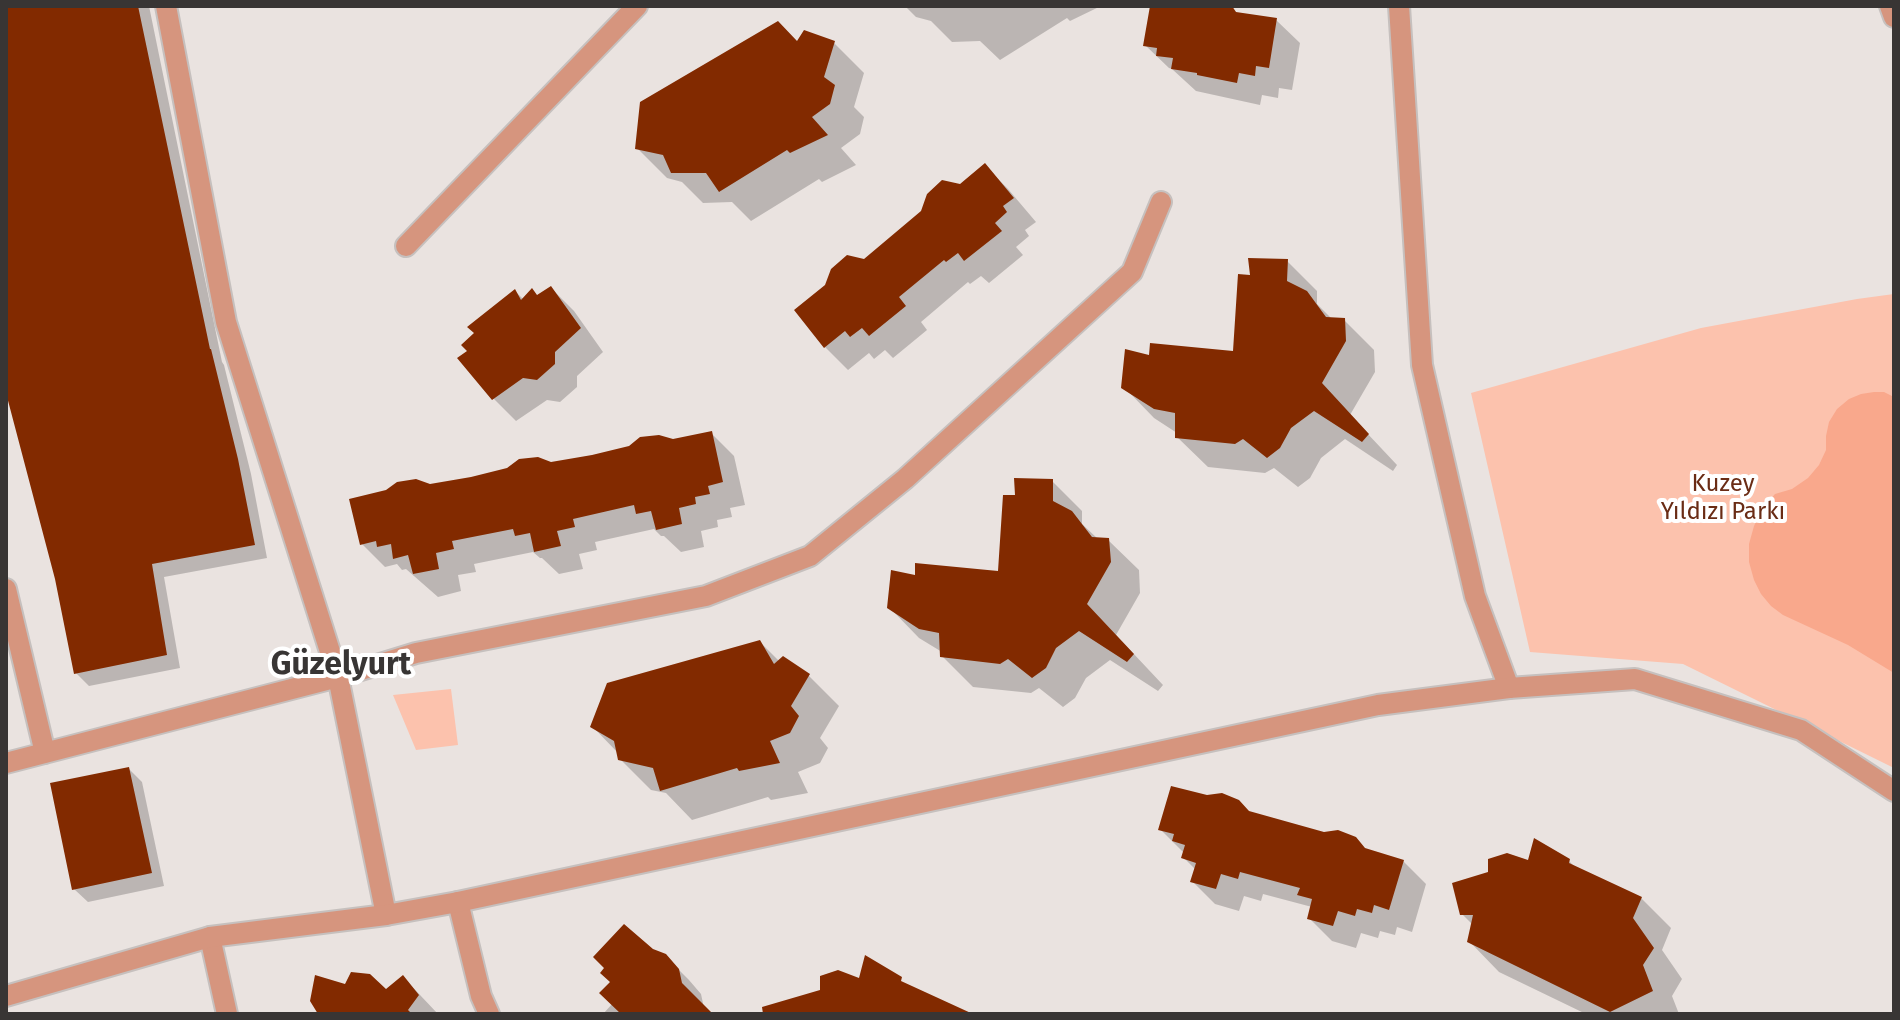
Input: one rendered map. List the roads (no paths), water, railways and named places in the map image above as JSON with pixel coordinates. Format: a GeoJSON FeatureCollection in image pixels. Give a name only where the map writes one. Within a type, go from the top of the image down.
{"type":"FeatureCollection","features":[{"type":"Feature","properties":{"kind":"street"},"geometry":{"type":"LineString","coordinates":[[166,6],[226,322],[338,677],[386,915]]}},
{"type":"Feature","properties":{"kind":"street"},"geometry":{"type":"LineString","coordinates":[[406,246],[637,6]]}},
{"type":"Feature","properties":{"kind":"street"},"geometry":{"type":"LineString","coordinates":[[1399,6],[1422,365],[1475,596],[1509,688]]}},
{"type":"Feature","properties":{"kind":"street"},"geometry":{"type":"LineString","coordinates":[[1890,6],[1894,17]]}},
{"type":"Feature","properties":{"kind":"street"},"geometry":{"type":"LineString","coordinates":[[6,763],[338,677],[416,653],[706,596],[810,556],[905,479],[1132,272],[1161,202]]}},
{"type":"Feature","properties":{"kind":"street"},"geometry":{"type":"LineString","coordinates":[[6,589],[45,753]]}},
{"type":"Feature","properties":{"kind":"street"},"geometry":{"type":"LineString","coordinates":[[6,996],[210,937],[386,915],[458,902],[1378,705],[1509,688],[1635,679],[1801,730],[1894,791]]}},
{"type":"Feature","properties":{"kind":"street"},"geometry":{"type":"LineString","coordinates":[[458,902],[481,996],[489,1014]]}},
{"type":"Feature","properties":{"kind":"street"},"geometry":{"type":"LineString","coordinates":[[210,937],[227,1014]]}},
{"type":"Feature","properties":{"kind":"district","name":"Güzelyurt"},"geometry":{"type":"Point","coordinates":[341,665]}},
{"type":"Feature","properties":{"kind":"park label","name":"Kuzey Yıldızı Parkı"},"geometry":{"type":"Point","coordinates":[1723,498]}}]}
